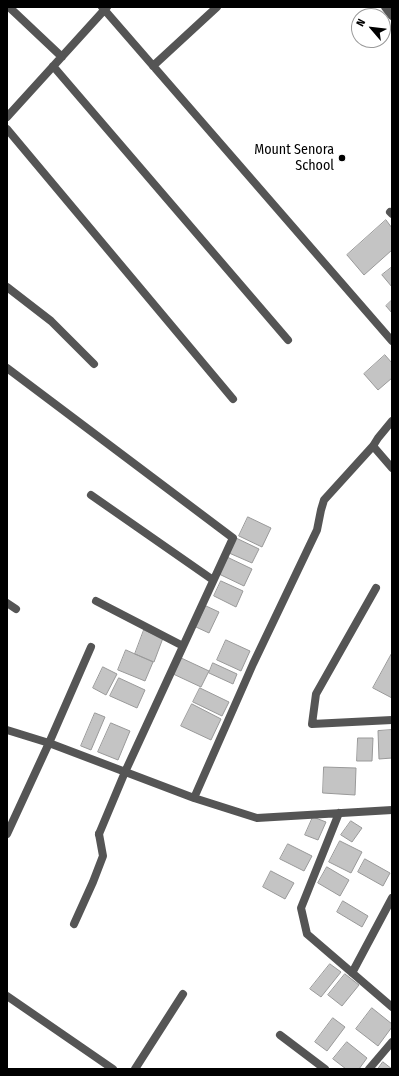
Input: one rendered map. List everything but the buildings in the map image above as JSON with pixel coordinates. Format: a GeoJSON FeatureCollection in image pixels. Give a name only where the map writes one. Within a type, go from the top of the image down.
{"type":"FeatureCollection","features":[{"type":"Feature","properties":{"kind":"street"},"geometry":{"type":"LineString","coordinates":[[9,7],[62,57]]}},
{"type":"Feature","properties":{"kind":"street"},"geometry":{"type":"LineString","coordinates":[[153,66],[217,7]]}},
{"type":"Feature","properties":{"kind":"street"},"geometry":{"type":"LineString","coordinates":[[385,7],[392,16]]}},
{"type":"Feature","properties":{"kind":"street"},"geometry":{"type":"LineString","coordinates":[[7,117],[10,108],[54,66],[104,8],[392,341]]}},
{"type":"Feature","properties":{"kind":"street"},"geometry":{"type":"LineString","coordinates":[[54,66],[288,340]]}},
{"type":"Feature","properties":{"kind":"street"},"geometry":{"type":"LineString","coordinates":[[7,128],[233,399]]}},
{"type":"Feature","properties":{"kind":"street"},"geometry":{"type":"LineString","coordinates":[[7,287],[51,321],[94,364]]}},
{"type":"Feature","properties":{"kind":"street"},"geometry":{"type":"LineString","coordinates":[[7,368],[233,538],[125,772],[99,834],[103,856],[74,924]]}},
{"type":"Feature","properties":{"kind":"street"},"geometry":{"type":"LineString","coordinates":[[194,798],[254,664],[317,530],[324,500],[373,446],[392,421]]}},
{"type":"Feature","properties":{"kind":"street"},"geometry":{"type":"LineString","coordinates":[[373,446],[392,468]]}},
{"type":"Feature","properties":{"kind":"street"},"geometry":{"type":"LineString","coordinates":[[91,495],[213,580]]}},
{"type":"Feature","properties":{"kind":"street"},"geometry":{"type":"LineString","coordinates":[[376,588],[316,694],[312,724],[392,720]]}},
{"type":"Feature","properties":{"kind":"street"},"geometry":{"type":"LineString","coordinates":[[96,601],[183,646]]}},
{"type":"Feature","properties":{"kind":"street"},"geometry":{"type":"LineString","coordinates":[[7,603],[16,609]]}},
{"type":"Feature","properties":{"kind":"street"},"geometry":{"type":"LineString","coordinates":[[7,834],[91,647]]}},
{"type":"Feature","properties":{"kind":"street"},"geometry":{"type":"LineString","coordinates":[[7,730],[49,743],[194,798],[257,818],[392,810]]}},
{"type":"Feature","properties":{"kind":"street"},"geometry":{"type":"LineString","coordinates":[[338,813],[301,908],[306,934],[392,1007]]}},
{"type":"Feature","properties":{"kind":"street"},"geometry":{"type":"LineString","coordinates":[[352,973],[392,898]]}},
{"type":"Feature","properties":{"kind":"street"},"geometry":{"type":"LineString","coordinates":[[135,1069],[183,994]]}},
{"type":"Feature","properties":{"kind":"street"},"geometry":{"type":"LineString","coordinates":[[7,996],[114,1069]]}},
{"type":"Feature","properties":{"kind":"street"},"geometry":{"type":"LineString","coordinates":[[280,1035],[325,1069]]}},
{"type":"Feature","properties":{"kind":"street"},"geometry":{"type":"LineString","coordinates":[[370,1069],[392,1042]]}},
{"type":"Feature","properties":{"kind":"place","name":"Mount Senora School"},"geometry":{"type":"Point","coordinates":[342,158]}}]}
